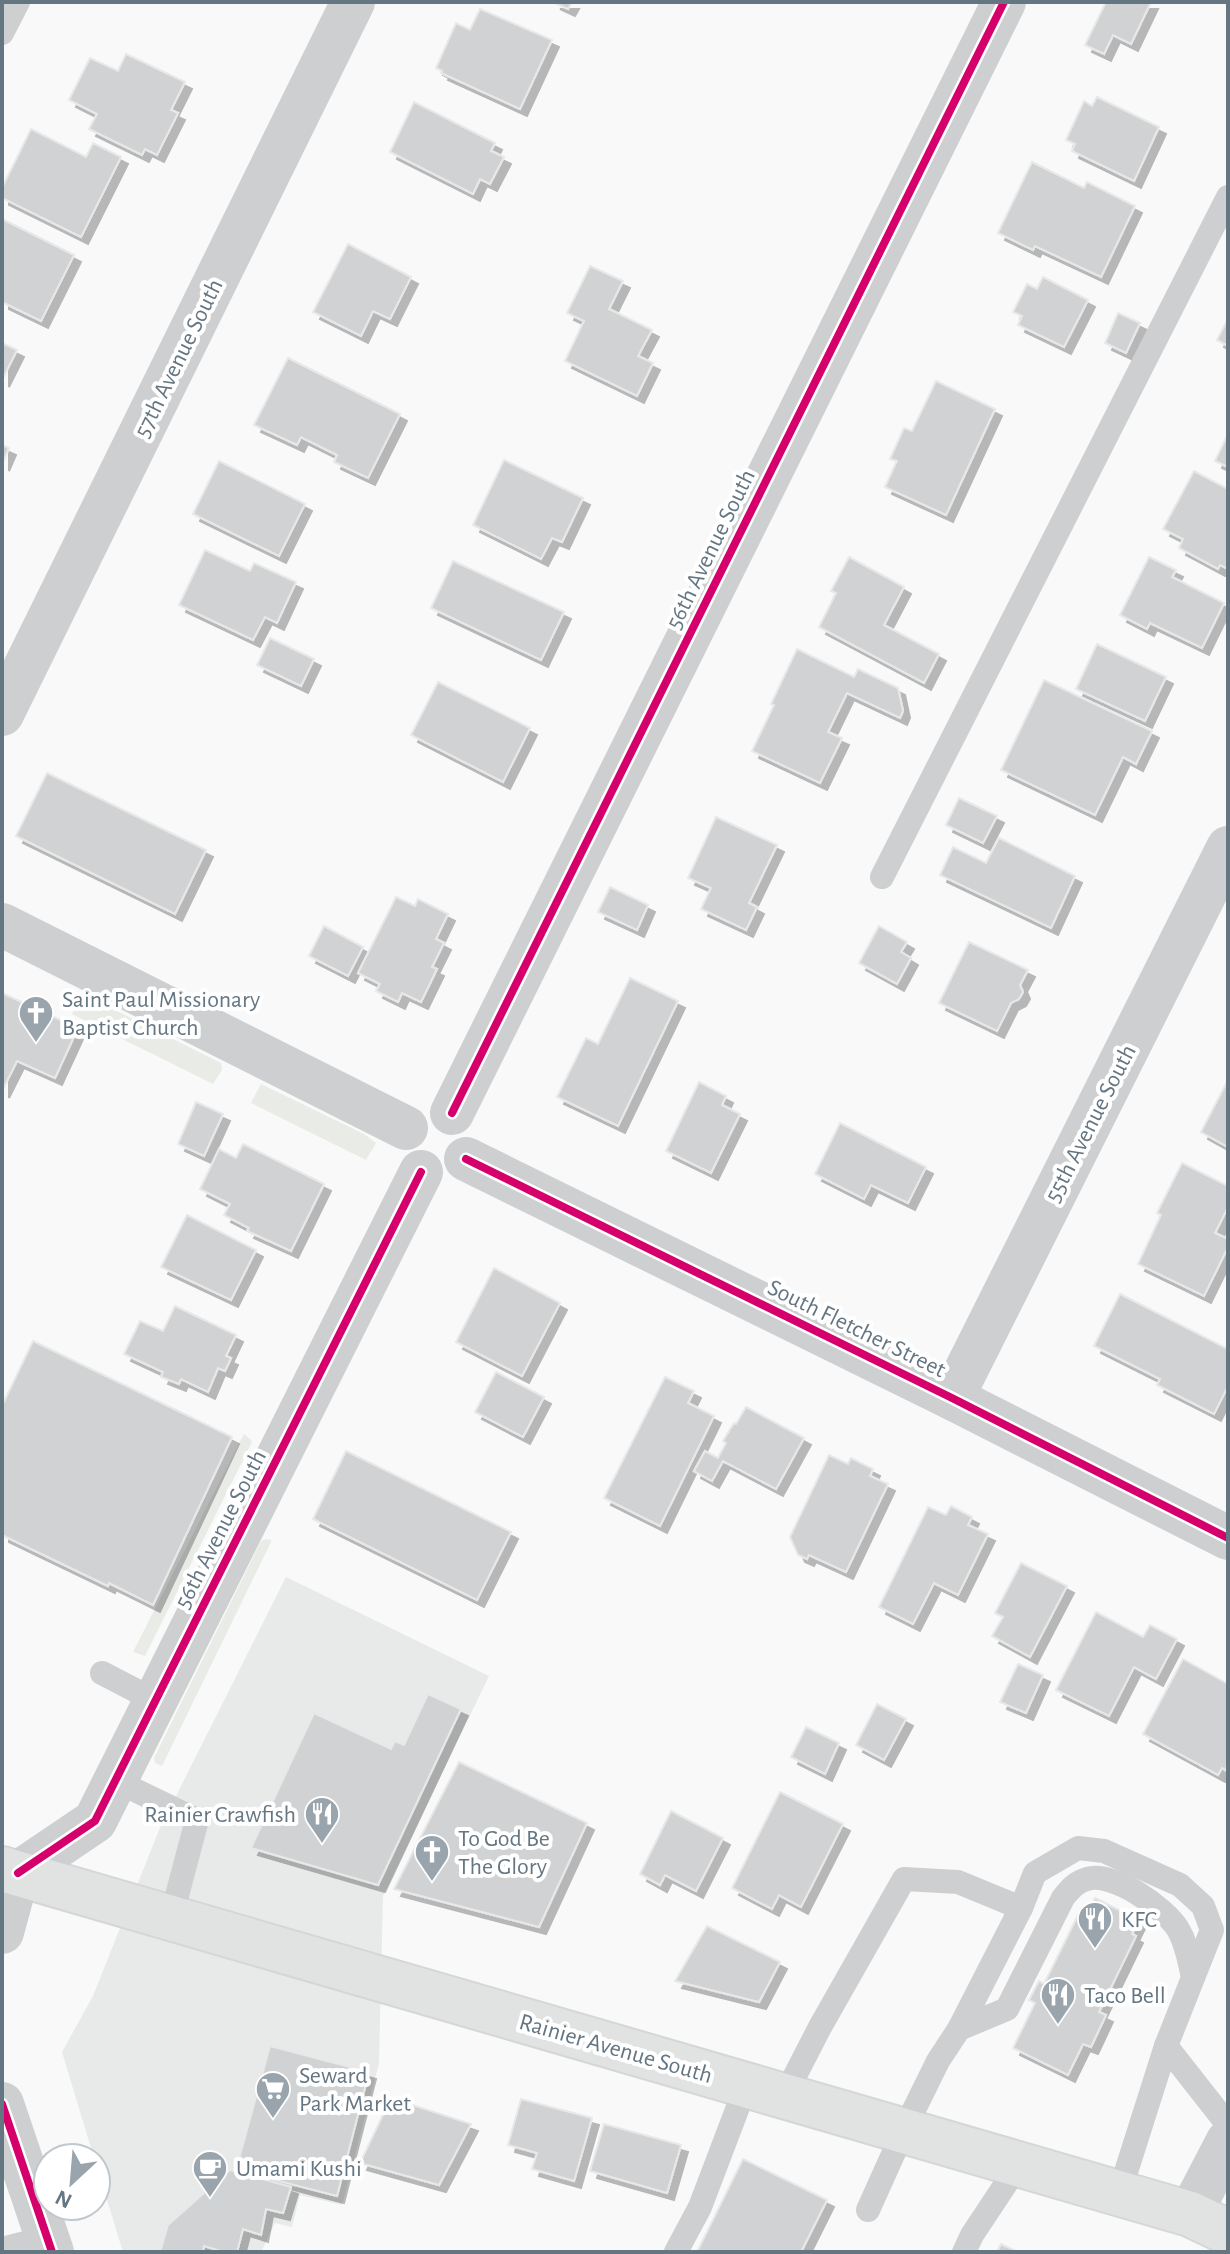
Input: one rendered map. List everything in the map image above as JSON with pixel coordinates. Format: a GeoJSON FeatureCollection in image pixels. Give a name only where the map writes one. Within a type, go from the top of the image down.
{"type":"FeatureCollection","features":[{"type":"Feature","properties":{"kind":"main road","name":"Rainier Avenue South"},"geometry":{"type":"LineString","coordinates":[[10,1871],[904,2130],[1209,2223]]}},
{"type":"Feature","properties":{"kind":"street","name":"57th Avenue South"},"geometry":{"type":"LineString","coordinates":[[2,714],[353,2]]}},
{"type":"Feature","properties":{"kind":"street","name":"56th Avenue South"},"geometry":{"type":"LineString","coordinates":[[452,1113],[1004,2]]}},
{"type":"Feature","properties":{"kind":"street","name":"55th Avenue South"},"geometry":{"type":"LineString","coordinates":[[952,1398],[1228,848]]}},
{"type":"Feature","properties":{"kind":"street"},"geometry":{"type":"LineString","coordinates":[[2,925],[406,1128]]}},
{"type":"Feature","properties":{"kind":"street"},"geometry":{"type":"LineString","coordinates":[[426,1110],[452,1113],[466,1126],[470,1137],[466,1159],[458,1168],[438,1176],[421,1172],[409,1163],[404,1154],[402,1143],[406,1128],[416,1115],[426,1110]]}},
{"type":"Feature","properties":{"kind":"street","name":"South Fletcher Street"},"geometry":{"type":"LineString","coordinates":[[466,1159],[952,1398],[1228,1538]]}},
{"type":"Feature","properties":{"kind":"street","name":"56th Avenue South"},"geometry":{"type":"LineString","coordinates":[[10,1871],[91,1825],[116,1781],[421,1172]]}},
{"type":"Feature","properties":{"kind":"street"},"geometry":{"type":"LineString","coordinates":[[2,1932],[10,1871]]}},
{"type":"Feature","properties":{"kind":"street"},"geometry":{"type":"LineString","coordinates":[[5,2122],[50,2244]]}},
{"type":"Feature","properties":{"kind":"street"},"geometry":{"type":"LineString","coordinates":[[1209,2223],[1228,2141]]}},
{"type":"Feature","properties":{"kind":"lane"},"geometry":{"type":"LineString","coordinates":[[2,33],[18,2]]}},
{"type":"Feature","properties":{"kind":"lane"},"geometry":{"type":"LineString","coordinates":[[882,877],[1228,197]]}},
{"type":"Feature","properties":{"kind":"lane"},"geometry":{"type":"LineString","coordinates":[[102,1673],[156,1701]]}},
{"type":"Feature","properties":{"kind":"lane"},"geometry":{"type":"LineString","coordinates":[[116,1781],[197,1820],[171,1918]]}},
{"type":"Feature","properties":{"kind":"lane"},"geometry":{"type":"LineString","coordinates":[[868,2210],[938,2061],[959,2029],[1021,1908],[1035,1873],[1078,1848],[1104,1851],[1180,1885],[1203,1906],[1212,1930],[1166,2046],[1119,2194]]}},
{"type":"Feature","properties":{"kind":"lane"},"geometry":{"type":"LineString","coordinates":[[959,2029],[1007,2009],[1063,1898],[1072,1886],[1089,1878],[1104,1879],[1148,1898],[1164,1911],[1186,1944],[1193,1977]]}},
{"type":"Feature","properties":{"kind":"lane"},"geometry":{"type":"LineString","coordinates":[[676,2252],[765,2092],[820,2027],[904,1879],[958,1882],[1021,1908]]}},
{"type":"Feature","properties":{"kind":"lane"},"geometry":{"type":"LineString","coordinates":[[1166,2046],[1228,2125]]}},
{"type":"Feature","properties":{"kind":"lane"},"geometry":{"type":"LineString","coordinates":[[964,2252],[1019,2164]]}},
{"type":"Feature","properties":{"kind":"lane"},"geometry":{"type":"LineString","coordinates":[[2,2249],[50,2244]]}},
{"type":"Feature","properties":{"kind":"shaded area"},"geometry":{"type":"Polygon","coordinates":[[[83,994],[221,1063],[222,1070],[213,1084],[72,1014],[83,994]]]}},
{"type":"Feature","properties":{"kind":"shaded area"},"geometry":{"type":"Polygon","coordinates":[[[261,1084],[364,1134],[376,1143],[366,1160],[251,1103],[261,1084]]]}},
{"type":"Feature","properties":{"kind":"shaded area"},"geometry":{"type":"Polygon","coordinates":[[[244,1434],[252,1442],[145,1656],[133,1652],[244,1434]]]}},
{"type":"Feature","properties":{"kind":"shaded area"},"geometry":{"type":"Polygon","coordinates":[[[272,1540],[162,1766],[155,1763],[154,1758],[261,1541],[272,1540]]]}},
{"type":"Feature","properties":{"kind":"shaded area"},"geometry":{"type":"Polygon","coordinates":[[[286,1577],[489,1676],[383,1896],[379,2063],[342,2205],[300,2195],[292,2227],[275,2223],[261,2252],[123,2252],[112,2216],[112,2142],[89,2142],[62,2052],[93,1996],[159,1830],[286,1577]]]}},
{"type":"Feature","properties":{"kind":"building"},"geometry":{"type":"Polygon","coordinates":[[[553,2],[572,2],[568,9],[553,2]]]}},
{"type":"Feature","properties":{"kind":"building"},"geometry":{"type":"Polygon","coordinates":[[[1106,2],[1151,2],[1131,44],[1113,35],[1104,54],[1085,45],[1106,2]]]}},
{"type":"Feature","properties":{"kind":"building"},"geometry":{"type":"Polygon","coordinates":[[[480,9],[552,40],[520,109],[436,68],[456,23],[470,30],[480,9]]]}},
{"type":"Feature","properties":{"kind":"building"},"geometry":{"type":"Polygon","coordinates":[[[126,54],[185,82],[171,110],[178,113],[157,155],[145,149],[142,155],[89,129],[97,114],[69,100],[90,58],[118,71],[126,54]]]}},
{"type":"Feature","properties":{"kind":"building"},"geometry":{"type":"Polygon","coordinates":[[[1097,97],[1159,127],[1134,181],[1072,151],[1075,144],[1066,140],[1084,101],[1092,106],[1097,97]]]}},
{"type":"Feature","properties":{"kind":"building"},"geometry":{"type":"Polygon","coordinates":[[[414,102],[495,143],[491,151],[504,157],[490,184],[480,179],[473,194],[390,152],[414,102]]]}},
{"type":"Feature","properties":{"kind":"building"},"geometry":{"type":"Polygon","coordinates":[[[31,129],[86,157],[93,143],[121,157],[81,237],[2,198],[2,188],[31,129]]]}},
{"type":"Feature","properties":{"kind":"building"},"geometry":{"type":"Polygon","coordinates":[[[1032,162],[1084,188],[1087,182],[1135,206],[1101,277],[1035,246],[1033,250],[998,233],[1032,162]]]}},
{"type":"Feature","properties":{"kind":"building"},"geometry":{"type":"Polygon","coordinates":[[[2,219],[74,255],[41,321],[2,302],[2,219]]]}},
{"type":"Feature","properties":{"kind":"building"},"geometry":{"type":"Polygon","coordinates":[[[348,244],[411,277],[390,319],[373,311],[361,336],[313,312],[348,244]]]}},
{"type":"Feature","properties":{"kind":"building"},"geometry":{"type":"Polygon","coordinates":[[[590,266],[623,281],[609,309],[652,330],[638,356],[653,363],[637,396],[565,361],[584,321],[567,313],[590,266]]]}},
{"type":"Feature","properties":{"kind":"building"},"geometry":{"type":"Polygon","coordinates":[[[1043,277],[1088,300],[1064,347],[1018,325],[1022,316],[1013,312],[1027,284],[1037,289],[1043,277]]]}},
{"type":"Feature","properties":{"kind":"building"},"geometry":{"type":"Polygon","coordinates":[[[1118,313],[1140,323],[1126,353],[1105,343],[1118,313]]]}},
{"type":"Feature","properties":{"kind":"building"},"geometry":{"type":"Polygon","coordinates":[[[1228,319],[1228,346],[1217,340],[1228,319]]]}},
{"type":"Feature","properties":{"kind":"building"},"geometry":{"type":"Polygon","coordinates":[[[2,343],[17,350],[2,380],[2,343]]]}},
{"type":"Feature","properties":{"kind":"building"},"geometry":{"type":"Polygon","coordinates":[[[288,358],[400,414],[368,478],[334,462],[337,455],[301,437],[297,445],[254,425],[288,358]]]}},
{"type":"Feature","properties":{"kind":"building"},"geometry":{"type":"Polygon","coordinates":[[[936,381],[995,409],[946,515],[885,487],[897,461],[890,459],[904,428],[912,431],[936,381]]]}},
{"type":"Feature","properties":{"kind":"building"},"geometry":{"type":"Polygon","coordinates":[[[1228,434],[1228,467],[1215,461],[1228,434]]]}},
{"type":"Feature","properties":{"kind":"building"},"geometry":{"type":"Polygon","coordinates":[[[2,445],[9,448],[2,464],[2,445]]]}},
{"type":"Feature","properties":{"kind":"building"},"geometry":{"type":"Polygon","coordinates":[[[504,460],[583,498],[562,542],[552,538],[541,559],[473,525],[504,460]]]}},
{"type":"Feature","properties":{"kind":"building"},"geometry":{"type":"Polygon","coordinates":[[[219,461],[305,504],[279,556],[193,514],[219,461]]]}},
{"type":"Feature","properties":{"kind":"building"},"geometry":{"type":"Polygon","coordinates":[[[1194,471],[1228,489],[1228,569],[1220,565],[1218,569],[1179,548],[1183,539],[1163,529],[1194,471]]]}},
{"type":"Feature","properties":{"kind":"building"},"geometry":{"type":"Polygon","coordinates":[[[205,550],[250,571],[254,563],[296,582],[277,623],[265,617],[253,640],[179,605],[205,550]]]}},
{"type":"Feature","properties":{"kind":"building"},"geometry":{"type":"Polygon","coordinates":[[[849,557],[904,587],[884,625],[939,654],[924,683],[819,627],[836,593],[831,591],[849,557]]]}},
{"type":"Feature","properties":{"kind":"building"},"geometry":{"type":"Polygon","coordinates":[[[1149,557],[1176,570],[1172,577],[1224,603],[1202,648],[1150,623],[1147,629],[1120,615],[1149,557]]]}},
{"type":"Feature","properties":{"kind":"building"},"geometry":{"type":"Polygon","coordinates":[[[453,561],[564,612],[541,660],[431,608],[453,561]]]}},
{"type":"Feature","properties":{"kind":"building"},"geometry":{"type":"Polygon","coordinates":[[[270,638],[314,659],[301,686],[257,665],[270,638]]]}},
{"type":"Feature","properties":{"kind":"building"},"geometry":{"type":"Polygon","coordinates":[[[1097,644],[1166,677],[1145,721],[1076,689],[1097,644]]]}},
{"type":"Feature","properties":{"kind":"building"},"geometry":{"type":"Polygon","coordinates":[[[797,649],[854,677],[858,669],[898,688],[903,711],[900,718],[847,693],[828,732],[842,738],[820,783],[752,751],[797,649]]]}},
{"type":"Feature","properties":{"kind":"building"},"geometry":{"type":"Polygon","coordinates":[[[1044,680],[1152,731],[1136,764],[1123,757],[1095,815],[1001,770],[1044,680]]]}},
{"type":"Feature","properties":{"kind":"building"},"geometry":{"type":"Polygon","coordinates":[[[438,682],[530,728],[503,782],[411,735],[438,682]]]}},
{"type":"Feature","properties":{"kind":"building"},"geometry":{"type":"Polygon","coordinates":[[[47,773],[206,850],[175,914],[16,836],[47,773]]]}},
{"type":"Feature","properties":{"kind":"building"},"geometry":{"type":"Polygon","coordinates":[[[959,798],[997,816],[983,843],[946,825],[959,798]]]}},
{"type":"Feature","properties":{"kind":"building"},"geometry":{"type":"Polygon","coordinates":[[[716,817],[777,845],[749,903],[757,907],[746,930],[701,909],[711,888],[688,878],[716,817]]]}},
{"type":"Feature","properties":{"kind":"building"},"geometry":{"type":"Polygon","coordinates":[[[999,838],[1075,876],[1051,928],[940,875],[953,847],[986,863],[999,838]]]}},
{"type":"Feature","properties":{"kind":"building"},"geometry":{"type":"Polygon","coordinates":[[[610,887],[648,905],[637,930],[598,912],[610,887]]]}},
{"type":"Feature","properties":{"kind":"building"},"geometry":{"type":"Polygon","coordinates":[[[396,897],[415,906],[418,899],[448,914],[436,939],[444,943],[432,967],[437,969],[421,1002],[402,993],[398,1002],[376,991],[380,984],[358,973],[396,897]]]}},
{"type":"Feature","properties":{"kind":"building"},"geometry":{"type":"Polygon","coordinates":[[[324,926],[363,947],[348,976],[309,956],[324,926]]]}},
{"type":"Feature","properties":{"kind":"building"},"geometry":{"type":"Polygon","coordinates":[[[879,926],[907,942],[901,952],[911,958],[897,984],[859,963],[879,926]]]}},
{"type":"Feature","properties":{"kind":"building"},"geometry":{"type":"Polygon","coordinates":[[[969,942],[1028,970],[1020,985],[1023,992],[1019,999],[1011,1003],[997,1031],[939,1003],[969,942]]]}},
{"type":"Feature","properties":{"kind":"building"},"geometry":{"type":"Polygon","coordinates":[[[630,978],[678,1001],[618,1126],[557,1097],[586,1038],[598,1044],[630,978]]]}},
{"type":"Feature","properties":{"kind":"building","name":"Saint Paul Missionary Baptist Church"},"geometry":{"type":"Polygon","coordinates":[[[2,993],[78,1028],[55,1078],[17,1061],[2,1091],[2,993]]]}},
{"type":"Feature","properties":{"kind":"building"},"geometry":{"type":"Polygon","coordinates":[[[1228,1080],[1228,1147],[1201,1132],[1228,1080]]]}},
{"type":"Feature","properties":{"kind":"building"},"geometry":{"type":"Polygon","coordinates":[[[699,1082],[726,1096],[722,1105],[740,1114],[711,1173],[666,1151],[699,1082]]]}},
{"type":"Feature","properties":{"kind":"building"},"geometry":{"type":"Polygon","coordinates":[[[196,1102],[223,1114],[204,1156],[178,1144],[196,1102]]]}},
{"type":"Feature","properties":{"kind":"building"},"geometry":{"type":"Polygon","coordinates":[[[840,1123],[926,1167],[908,1203],[871,1185],[864,1199],[815,1174],[840,1123]]]}},
{"type":"Feature","properties":{"kind":"building"},"geometry":{"type":"Polygon","coordinates":[[[243,1144],[324,1184],[291,1251],[247,1231],[249,1228],[224,1215],[230,1204],[200,1189],[219,1149],[236,1158],[243,1144]]]}},
{"type":"Feature","properties":{"kind":"building"},"geometry":{"type":"Polygon","coordinates":[[[1182,1163],[1228,1186],[1228,1207],[1215,1233],[1228,1239],[1228,1247],[1204,1296],[1138,1264],[1161,1215],[1157,1213],[1182,1163]]]}},
{"type":"Feature","properties":{"kind":"building"},"geometry":{"type":"Polygon","coordinates":[[[187,1215],[256,1250],[231,1300],[161,1267],[187,1215]]]}},
{"type":"Feature","properties":{"kind":"building"},"geometry":{"type":"Polygon","coordinates":[[[494,1268],[560,1303],[522,1376],[456,1342],[494,1268]]]}},
{"type":"Feature","properties":{"kind":"building"},"geometry":{"type":"Polygon","coordinates":[[[1120,1294],[1228,1349],[1228,1386],[1214,1414],[1157,1385],[1160,1379],[1094,1346],[1120,1294]]]}},
{"type":"Feature","properties":{"kind":"building"},"geometry":{"type":"Polygon","coordinates":[[[175,1306],[236,1335],[226,1356],[231,1358],[225,1371],[218,1368],[208,1392],[181,1379],[179,1384],[161,1377],[163,1372],[124,1354],[140,1321],[163,1331],[175,1306]]]}},
{"type":"Feature","properties":{"kind":"building"},"geometry":{"type":"Polygon","coordinates":[[[33,1341],[232,1437],[153,1605],[2,1535],[2,1406],[33,1341]]]}},
{"type":"Feature","properties":{"kind":"building"},"geometry":{"type":"Polygon","coordinates":[[[496,1372],[544,1397],[523,1437],[475,1412],[496,1372]]]}},
{"type":"Feature","properties":{"kind":"building"},"geometry":{"type":"Polygon","coordinates":[[[665,1377],[694,1391],[688,1403],[714,1416],[660,1526],[604,1498],[665,1377]]]}},
{"type":"Feature","properties":{"kind":"building"},"geometry":{"type":"Polygon","coordinates":[[[746,1407],[804,1438],[776,1489],[723,1461],[712,1481],[694,1471],[705,1451],[718,1458],[726,1443],[723,1441],[746,1407]]]}},
{"type":"Feature","properties":{"kind":"building"},"geometry":{"type":"Polygon","coordinates":[[[346,1451],[511,1532],[477,1600],[313,1519],[346,1451]]]}},
{"type":"Feature","properties":{"kind":"building"},"geometry":{"type":"Polygon","coordinates":[[[829,1455],[848,1464],[851,1458],[873,1469],[870,1476],[888,1484],[846,1572],[809,1555],[807,1559],[798,1555],[790,1537],[829,1455]]]}},
{"type":"Feature","properties":{"kind":"building"},"geometry":{"type":"Polygon","coordinates":[[[951,1506],[972,1517],[968,1525],[988,1534],[958,1595],[934,1583],[913,1624],[879,1607],[928,1507],[946,1515],[951,1506]]]}},
{"type":"Feature","properties":{"kind":"building"},"geometry":{"type":"Polygon","coordinates":[[[1021,1563],[1067,1586],[1030,1657],[992,1636],[1003,1617],[995,1613],[1021,1563]]]}},
{"type":"Feature","properties":{"kind":"building"},"geometry":{"type":"Polygon","coordinates":[[[1096,1612],[1143,1637],[1150,1625],[1177,1639],[1156,1679],[1134,1667],[1109,1716],[1056,1690],[1096,1612]]]}},
{"type":"Feature","properties":{"kind":"building"},"geometry":{"type":"Polygon","coordinates":[[[1183,1659],[1228,1684],[1228,1765],[1218,1775],[1143,1734],[1183,1659]]]}},
{"type":"Feature","properties":{"kind":"building"},"geometry":{"type":"Polygon","coordinates":[[[1018,1664],[1043,1675],[1026,1713],[1000,1702],[1018,1664]]]}},
{"type":"Feature","properties":{"kind":"building"},"geometry":{"type":"Polygon","coordinates":[[[428,1694],[461,1709],[378,1885],[251,1848],[314,1713],[391,1749],[395,1741],[404,1745],[428,1694]]]}},
{"type":"Feature","properties":{"kind":"building"},"geometry":{"type":"Polygon","coordinates":[[[877,1704],[906,1719],[884,1760],[856,1745],[877,1704]]]}},
{"type":"Feature","properties":{"kind":"building"},"geometry":{"type":"Polygon","coordinates":[[[806,1727],[839,1743],[825,1774],[791,1757],[806,1727]]]}},
{"type":"Feature","properties":{"kind":"building"},"geometry":{"type":"Polygon","coordinates":[[[459,1762],[587,1823],[539,1927],[394,1889],[459,1762]]]}},
{"type":"Feature","properties":{"kind":"building"},"geometry":{"type":"Polygon","coordinates":[[[780,1792],[843,1824],[801,1907],[779,1895],[772,1909],[732,1888],[780,1792]]]}},
{"type":"Feature","properties":{"kind":"building"},"geometry":{"type":"Polygon","coordinates":[[[671,1811],[723,1838],[696,1891],[665,1875],[660,1885],[640,1874],[671,1811]]]}},
{"type":"Feature","properties":{"kind":"building"},"geometry":{"type":"Polygon","coordinates":[[[1095,1898],[1139,1920],[1132,1934],[1136,1936],[1099,2012],[1106,2015],[1091,2047],[1083,2044],[1068,2075],[1013,2048],[1035,2003],[1029,2000],[1039,1981],[1044,1984],[1081,1909],[1088,1913],[1095,1898]]]}},
{"type":"Feature","properties":{"kind":"building"},"geometry":{"type":"Polygon","coordinates":[[[707,1926],[780,1962],[759,2002],[675,1981],[707,1926]]]}},
{"type":"Feature","properties":{"kind":"building"},"geometry":{"type":"Polygon","coordinates":[[[270,2046],[369,2072],[337,2196],[236,2170],[270,2046]]]}},
{"type":"Feature","properties":{"kind":"building"},"geometry":{"type":"Polygon","coordinates":[[[391,2098],[471,2124],[439,2185],[360,2163],[391,2098]]]}},
{"type":"Feature","properties":{"kind":"building"},"geometry":{"type":"Polygon","coordinates":[[[521,2099],[592,2118],[574,2181],[532,2169],[537,2153],[508,2145],[521,2099]]]}},
{"type":"Feature","properties":{"kind":"building"},"geometry":{"type":"Polygon","coordinates":[[[604,2124],[681,2145],[667,2193],[590,2171],[604,2124]]]}},
{"type":"Feature","properties":{"kind":"building"},"geometry":{"type":"Polygon","coordinates":[[[743,2159],[827,2200],[801,2252],[697,2252],[743,2159]]]}},
{"type":"Feature","properties":{"kind":"building"},"geometry":{"type":"Polygon","coordinates":[[[230,2170],[291,2187],[283,2213],[266,2209],[261,2235],[243,2229],[237,2252],[204,2246],[203,2252],[160,2252],[168,2225],[230,2170]]]}},
{"type":"Feature","properties":{"kind":"building"},"geometry":{"type":"Polygon","coordinates":[[[1001,2244],[1018,2252],[997,2252],[1001,2244]]]}},
{"type":"Feature","properties":{"kind":"cycle path"},"geometry":{"type":"LineString","coordinates":[[452,1113],[1004,2]]}},
{"type":"Feature","properties":{"kind":"cycle path"},"geometry":{"type":"LineString","coordinates":[[466,1159],[952,1398],[1228,1538]]}},
{"type":"Feature","properties":{"kind":"cycle path"},"geometry":{"type":"LineString","coordinates":[[18,1873],[95,1821],[421,1172]]}},
{"type":"Feature","properties":{"kind":"cycle path"},"geometry":{"type":"LineString","coordinates":[[2,2104],[52,2252]]}},
{"type":"Feature","properties":{"kind":"place","name":"Saint Paul Missionary Baptist Church"},"geometry":{"type":"Point","coordinates":[36,1044]}},
{"type":"Feature","properties":{"kind":"place","name":"Rainier Crawfish"},"geometry":{"type":"Point","coordinates":[322,1845]}},
{"type":"Feature","properties":{"kind":"place","name":"To God Be The Glory"},"geometry":{"type":"Point","coordinates":[432,1883]}},
{"type":"Feature","properties":{"kind":"place","name":"KFC"},"geometry":{"type":"Point","coordinates":[1095,1950]}},
{"type":"Feature","properties":{"kind":"place","name":"Taco Bell"},"geometry":{"type":"Point","coordinates":[1058,2026]}},
{"type":"Feature","properties":{"kind":"place","name":"Seward Park Market"},"geometry":{"type":"Point","coordinates":[273,2120]}},
{"type":"Feature","properties":{"kind":"place","name":"Umami Kushi"},"geometry":{"type":"Point","coordinates":[210,2199]}}]}
